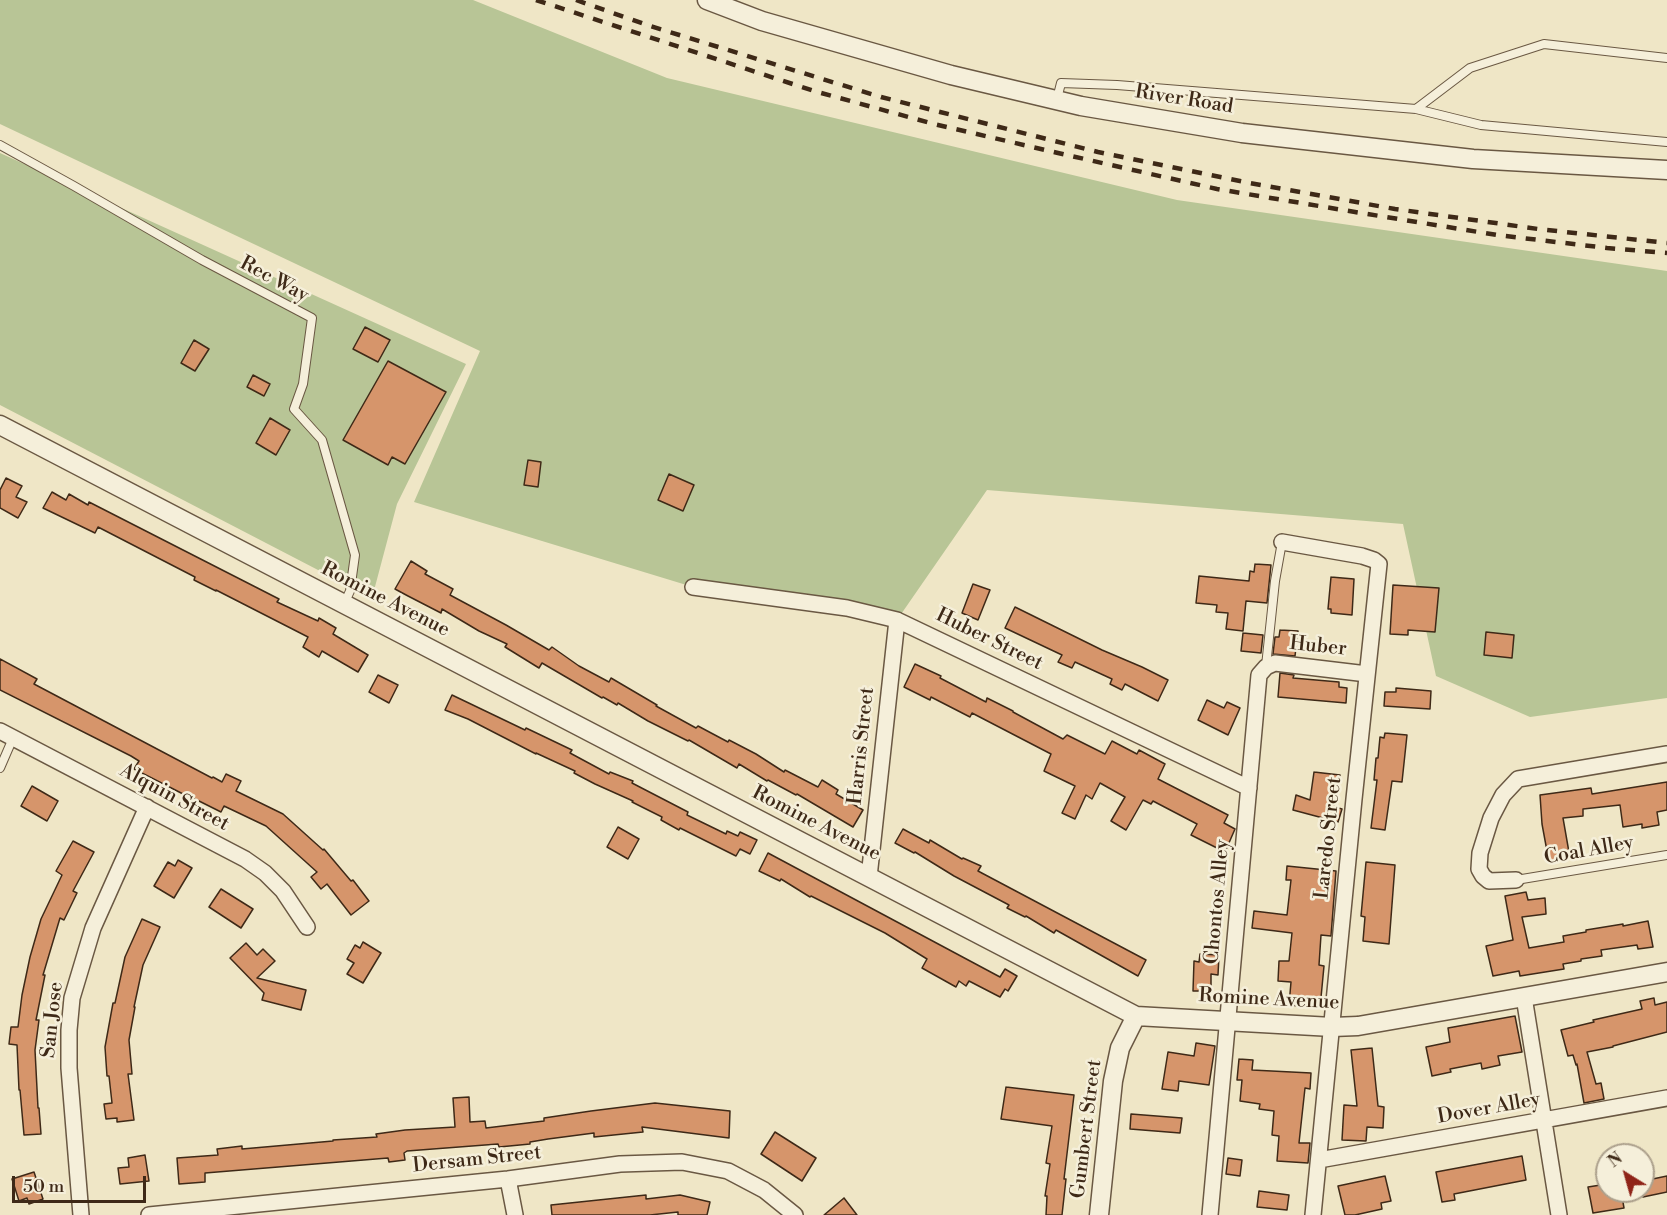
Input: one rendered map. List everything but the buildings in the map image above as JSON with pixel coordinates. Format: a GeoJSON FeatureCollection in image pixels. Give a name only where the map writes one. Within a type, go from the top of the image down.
{"type":"FeatureCollection","features":[{"type":"Feature","properties":{"kind":"street","name":"River Road"},"geometry":{"type":"LineString","coordinates":[[707,0],[762,21],[951,75],[1081,106],[1242,133],[1473,159],[1667,171]]}},
{"type":"Feature","properties":{"kind":"street","name":"Romine Avenue"},"geometry":{"type":"LineString","coordinates":[[0,425],[1136,1016],[1332,1027],[1358,1026],[1667,972]]}},
{"type":"Feature","properties":{"kind":"street","name":"Laredo Street"},"geometry":{"type":"LineString","coordinates":[[1282,542],[1362,556],[1379,564],[1313,1215]]}},
{"type":"Feature","properties":{"kind":"street","name":"Huber Street"},"geometry":{"type":"LineString","coordinates":[[693,587],[847,608],[897,620],[1249,788]]}},
{"type":"Feature","properties":{"kind":"street","name":"Harris Street"},"geometry":{"type":"LineString","coordinates":[[869,877],[897,620]]}},
{"type":"Feature","properties":{"kind":"street","name":"Huber"},"geometry":{"type":"LineString","coordinates":[[1266,668],[1275,663],[1367,674]]}},
{"type":"Feature","properties":{"kind":"street","name":"Chontos Alley"},"geometry":{"type":"LineString","coordinates":[[1210,1215],[1259,675],[1266,668]]}},
{"type":"Feature","properties":{"kind":"street","name":"Alquin Street"},"geometry":{"type":"LineString","coordinates":[[7,734],[245,859],[266,873],[283,891],[307,927]]}},
{"type":"Feature","properties":{"kind":"street"},"geometry":{"type":"LineString","coordinates":[[1516,880],[1489,881],[1479,869],[1480,853],[1491,818],[1503,795],[1518,780],[1667,754]]}},
{"type":"Feature","properties":{"kind":"street","name":"San Jose"},"geometry":{"type":"LineString","coordinates":[[81,1215],[69,1068],[72,998],[93,928],[147,807]]}},
{"type":"Feature","properties":{"kind":"street"},"geometry":{"type":"LineString","coordinates":[[1524,998],[1559,1215]]}},
{"type":"Feature","properties":{"kind":"street","name":"Gumbert Street"},"geometry":{"type":"LineString","coordinates":[[1099,1215],[1113,1081],[1120,1048],[1136,1016]]}},
{"type":"Feature","properties":{"kind":"street","name":"Dover Alley"},"geometry":{"type":"LineString","coordinates":[[1319,1160],[1667,1098]]}},
{"type":"Feature","properties":{"kind":"street","name":"Dersam Street"},"geometry":{"type":"LineString","coordinates":[[149,1215],[508,1179],[620,1164],[682,1162],[728,1171],[764,1190],[795,1215]]}},
{"type":"Feature","properties":{"kind":"street"},"geometry":{"type":"LineString","coordinates":[[508,1179],[515,1215]]}},
{"type":"Feature","properties":{"kind":"lane"},"geometry":{"type":"LineString","coordinates":[[1416,109],[1470,68],[1544,44],[1667,58]]}},
{"type":"Feature","properties":{"kind":"lane"},"geometry":{"type":"LineString","coordinates":[[1056,100],[1062,83],[1117,86],[1416,109],[1481,125],[1667,141]]}},
{"type":"Feature","properties":{"kind":"lane","name":"Rec Way"},"geometry":{"type":"LineString","coordinates":[[0,145],[202,260],[312,318],[303,384],[294,409],[322,440],[355,555],[350,591],[344,604]]}},
{"type":"Feature","properties":{"kind":"lane"},"geometry":{"type":"LineString","coordinates":[[1266,668],[1275,581],[1282,542]]}},
{"type":"Feature","properties":{"kind":"lane"},"geometry":{"type":"LineString","coordinates":[[0,768],[7,734]]}},
{"type":"Feature","properties":{"kind":"lane","name":"Coal Alley"},"geometry":{"type":"LineString","coordinates":[[1516,880],[1667,855]]}},
{"type":"Feature","properties":{"kind":"green space"},"geometry":{"type":"Polygon","coordinates":[[[0,0],[473,0],[667,78],[1177,200],[1667,271],[1667,698],[1530,717],[1436,676],[1403,524],[987,490],[897,620],[693,587],[414,502],[480,351],[0,124],[0,0]]]}},
{"type":"Feature","properties":{"kind":"green space"},"geometry":{"type":"Polygon","coordinates":[[[0,153],[466,364],[397,504],[372,598],[0,405],[0,153]]]}},
{"type":"Feature","properties":{"kind":"railway"},"geometry":{"type":"LineString","coordinates":[[536,0],[814,91],[934,124],[1217,189],[1497,235],[1667,253]]}},
{"type":"Feature","properties":{"kind":"railway"},"geometry":{"type":"LineString","coordinates":[[576,0],[650,26],[881,97],[1098,152],[1395,209],[1538,229],[1667,243]]}}]}
